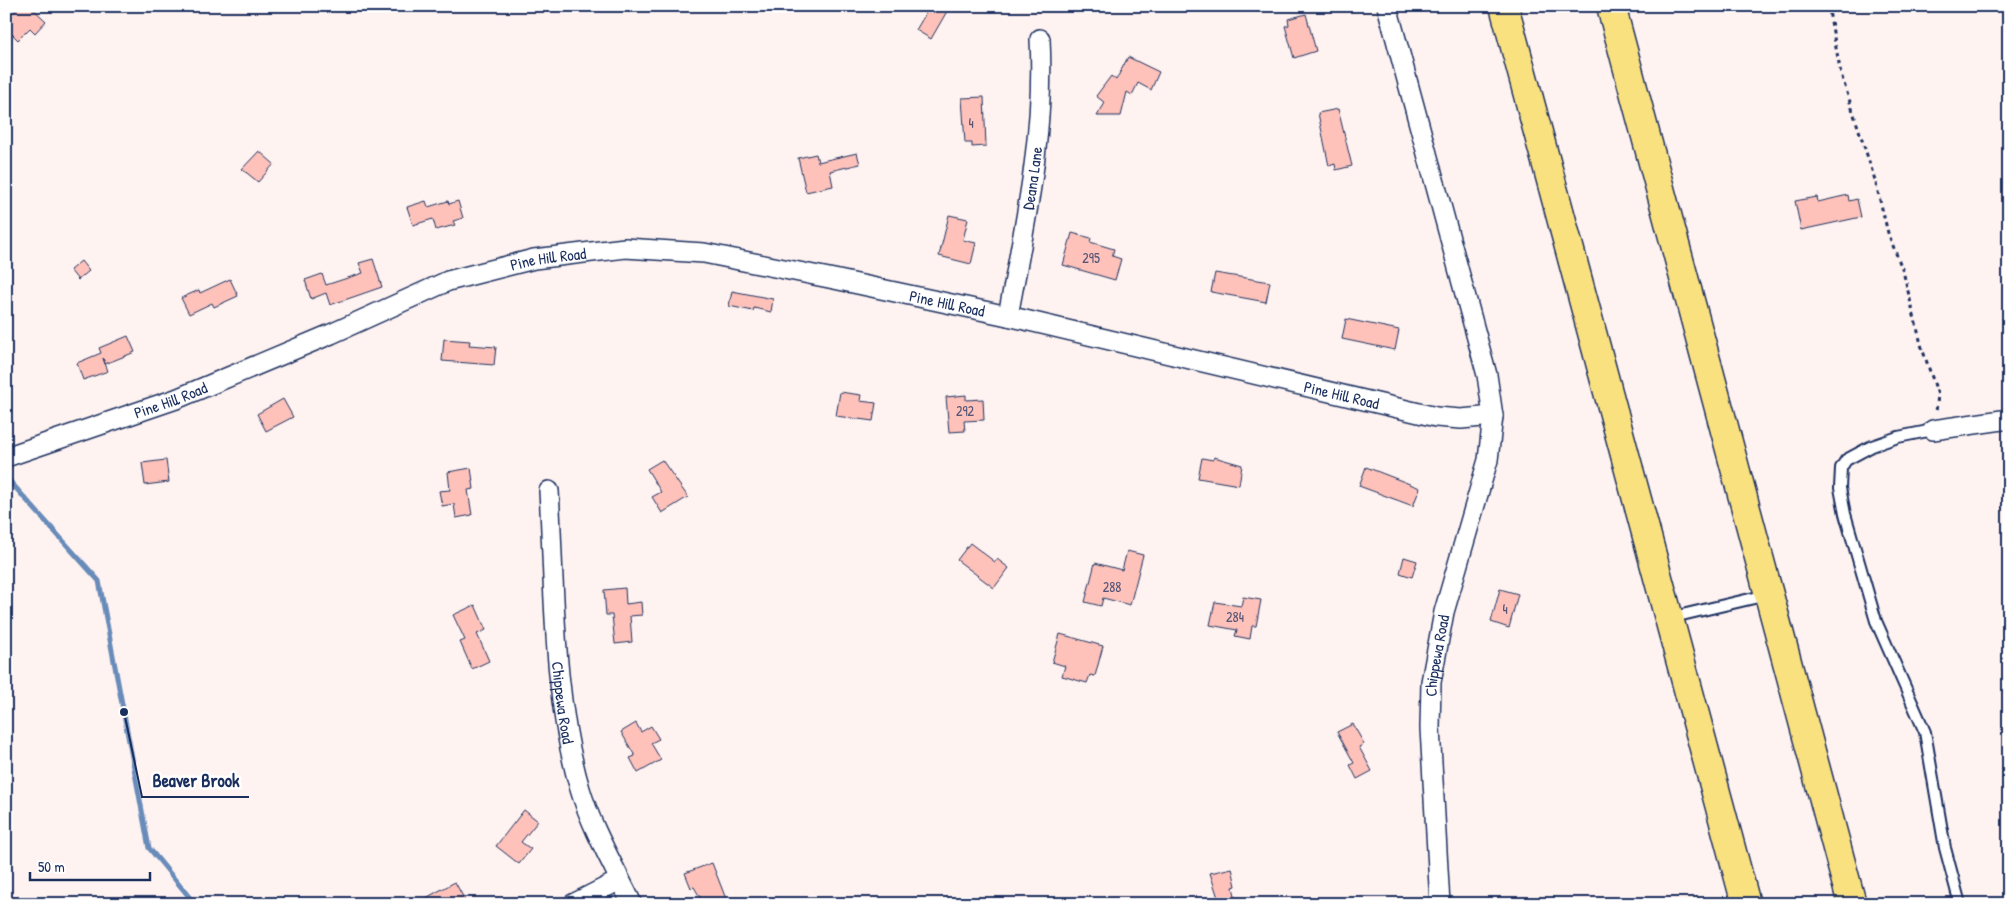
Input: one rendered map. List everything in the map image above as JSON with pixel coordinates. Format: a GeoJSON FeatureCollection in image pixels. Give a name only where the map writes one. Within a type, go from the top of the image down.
{"type":"FeatureCollection","features":[{"type":"Feature","properties":{"kind":"highway"},"geometry":{"type":"LineString","coordinates":[[1504,6],[1746,904]]}},
{"type":"Feature","properties":{"kind":"highway"},"geometry":{"type":"LineString","coordinates":[[1610,6],[1852,904]]}},
{"type":"Feature","properties":{"kind":"street"},"geometry":{"type":"LineString","coordinates":[[1387,6],[1487,375],[1494,416]]}},
{"type":"Feature","properties":{"kind":"street","name":"Deana Lane"},"geometry":{"type":"LineString","coordinates":[[1008,316],[1034,177],[1041,108],[1040,40]]}},
{"type":"Feature","properties":{"kind":"street","name":"Pine Hill Road"},"geometry":{"type":"LineString","coordinates":[[6,457],[184,396],[322,338],[448,281],[504,265],[565,253],[625,248],[704,253],[1008,316],[1436,417],[1494,416]]}},
{"type":"Feature","properties":{"kind":"street","name":"Chippewa Road"},"geometry":{"type":"LineString","coordinates":[[1440,904],[1430,728],[1431,682],[1444,612],[1486,466],[1494,416]]}},
{"type":"Feature","properties":{"kind":"street"},"geometry":{"type":"LineString","coordinates":[[1934,430],[2009,419]]}},
{"type":"Feature","properties":{"kind":"street","name":"Chippewa Road"},"geometry":{"type":"LineString","coordinates":[[549,491],[561,695],[571,752],[591,820],[632,904]]}},
{"type":"Feature","properties":{"kind":"street"},"geometry":{"type":"LineString","coordinates":[[573,904],[620,880]]}},
{"type":"Feature","properties":{"kind":"lane"},"geometry":{"type":"LineString","coordinates":[[1934,430],[1898,436],[1872,446],[1846,460],[1841,468],[1840,488],[1845,514],[1876,621],[1925,732],[1945,848],[1960,904]]}},
{"type":"Feature","properties":{"kind":"lane"},"geometry":{"type":"LineString","coordinates":[[1668,618],[1770,595]]}},
{"type":"Feature","properties":{"kind":"path"},"geometry":{"type":"LineString","coordinates":[[1828,6],[1842,74],[1875,180],[1888,233],[1903,271],[1922,348],[1938,395],[1934,430]]}},
{"type":"Feature","properties":{"kind":"building"},"geometry":{"type":"Polygon","coordinates":[[[20,6],[30,6],[46,21],[35,33],[30,28],[18,40],[6,28],[6,20],[20,6]]]}},
{"type":"Feature","properties":{"kind":"building"},"geometry":{"type":"Polygon","coordinates":[[[930,6],[950,6],[931,39],[916,30],[930,6]]]}},
{"type":"Feature","properties":{"kind":"building"},"geometry":{"type":"Polygon","coordinates":[[[1306,14],[1316,51],[1294,58],[1285,26],[1289,25],[1288,19],[1306,14]]]}},
{"type":"Feature","properties":{"kind":"building"},"geometry":{"type":"Polygon","coordinates":[[[1128,57],[1159,72],[1151,90],[1138,83],[1132,95],[1127,92],[1121,116],[1097,116],[1105,103],[1096,96],[1111,76],[1116,80],[1128,57]]]}},
{"type":"Feature","properties":{"kind":"building"},"geometry":{"type":"Polygon","coordinates":[[[984,97],[986,146],[972,147],[972,143],[965,143],[962,98],[984,97]]]}},
{"type":"Feature","properties":{"kind":"building"},"geometry":{"type":"Polygon","coordinates":[[[1338,109],[1352,166],[1336,170],[1335,164],[1329,166],[1318,113],[1338,109]]]}},
{"type":"Feature","properties":{"kind":"building"},"geometry":{"type":"Polygon","coordinates":[[[259,151],[274,164],[258,182],[242,169],[259,151]]]}},
{"type":"Feature","properties":{"kind":"building"},"geometry":{"type":"Polygon","coordinates":[[[857,153],[860,164],[830,171],[833,186],[806,192],[798,158],[816,154],[818,162],[857,153]]]}},
{"type":"Feature","properties":{"kind":"building"},"geometry":{"type":"Polygon","coordinates":[[[1848,195],[1849,201],[1857,199],[1861,217],[1801,230],[1795,201],[1817,197],[1818,202],[1848,195]]]}},
{"type":"Feature","properties":{"kind":"building"},"geometry":{"type":"Polygon","coordinates":[[[426,201],[428,207],[448,201],[449,204],[458,201],[463,218],[453,221],[455,225],[436,230],[433,219],[413,225],[407,207],[426,201]]]}},
{"type":"Feature","properties":{"kind":"building"},"geometry":{"type":"Polygon","coordinates":[[[949,215],[968,219],[963,240],[976,243],[971,264],[939,256],[949,215]]]}},
{"type":"Feature","properties":{"kind":"building"},"geometry":{"type":"Polygon","coordinates":[[[1072,233],[1091,238],[1090,242],[1114,249],[1112,256],[1121,259],[1115,280],[1063,265],[1072,233]]]}},
{"type":"Feature","properties":{"kind":"building"},"geometry":{"type":"Polygon","coordinates":[[[373,259],[382,287],[330,305],[326,293],[311,299],[305,280],[322,274],[326,285],[363,273],[359,263],[373,259]]]}},
{"type":"Feature","properties":{"kind":"building"},"geometry":{"type":"Polygon","coordinates":[[[81,261],[89,271],[78,280],[70,270],[81,261]]]}},
{"type":"Feature","properties":{"kind":"building"},"geometry":{"type":"Polygon","coordinates":[[[1215,273],[1270,282],[1266,302],[1211,292],[1215,273]]]}},
{"type":"Feature","properties":{"kind":"building"},"geometry":{"type":"Polygon","coordinates":[[[230,279],[238,296],[214,307],[212,303],[189,314],[181,298],[199,290],[200,293],[230,279]]]}},
{"type":"Feature","properties":{"kind":"building"},"geometry":{"type":"Polygon","coordinates":[[[732,291],[773,299],[771,312],[754,308],[753,311],[729,306],[732,291]]]}},
{"type":"Feature","properties":{"kind":"building"},"geometry":{"type":"Polygon","coordinates":[[[1346,319],[1399,330],[1395,350],[1342,339],[1346,319]]]}},
{"type":"Feature","properties":{"kind":"building"},"geometry":{"type":"Polygon","coordinates":[[[128,336],[135,352],[105,364],[108,371],[83,380],[77,363],[101,353],[99,348],[128,336]]]}},
{"type":"Feature","properties":{"kind":"building"},"geometry":{"type":"Polygon","coordinates":[[[444,339],[470,341],[469,345],[496,347],[494,365],[442,361],[444,339]]]}},
{"type":"Feature","properties":{"kind":"building"},"geometry":{"type":"Polygon","coordinates":[[[840,392],[861,395],[860,401],[876,403],[873,421],[836,416],[840,392]]]}},
{"type":"Feature","properties":{"kind":"building"},"geometry":{"type":"Polygon","coordinates":[[[966,395],[966,400],[983,399],[984,420],[964,421],[965,431],[949,432],[946,397],[966,395]]]}},
{"type":"Feature","properties":{"kind":"building"},"geometry":{"type":"Polygon","coordinates":[[[283,399],[293,417],[266,431],[257,414],[283,399]]]}},
{"type":"Feature","properties":{"kind":"building"},"geometry":{"type":"Polygon","coordinates":[[[1214,457],[1242,465],[1239,485],[1198,478],[1202,458],[1213,460],[1214,457]]]}},
{"type":"Feature","properties":{"kind":"building"},"geometry":{"type":"Polygon","coordinates":[[[166,460],[169,482],[145,485],[142,463],[166,460]]]}},
{"type":"Feature","properties":{"kind":"building"},"geometry":{"type":"Polygon","coordinates":[[[662,460],[688,497],[662,513],[652,497],[661,492],[647,469],[662,460]]]}},
{"type":"Feature","properties":{"kind":"building"},"geometry":{"type":"Polygon","coordinates":[[[1366,467],[1420,488],[1413,506],[1359,486],[1366,467]]]}},
{"type":"Feature","properties":{"kind":"building"},"geometry":{"type":"Polygon","coordinates":[[[471,468],[474,489],[468,490],[472,515],[456,518],[454,504],[442,506],[439,491],[450,490],[448,472],[471,468]]]}},
{"type":"Feature","properties":{"kind":"building"},"geometry":{"type":"Polygon","coordinates":[[[970,543],[995,562],[997,559],[1009,568],[994,588],[957,560],[970,543]]]}},
{"type":"Feature","properties":{"kind":"building"},"geometry":{"type":"Polygon","coordinates":[[[1127,551],[1143,555],[1130,605],[1103,598],[1101,606],[1085,602],[1095,563],[1122,570],[1127,551]]]}},
{"type":"Feature","properties":{"kind":"building"},"geometry":{"type":"Polygon","coordinates":[[[1404,557],[1417,561],[1412,577],[1400,573],[1404,557]]]}},
{"type":"Feature","properties":{"kind":"building"},"geometry":{"type":"Polygon","coordinates":[[[625,588],[626,604],[641,602],[642,615],[630,616],[632,642],[615,644],[612,615],[606,615],[604,590],[625,588]]]}},
{"type":"Feature","properties":{"kind":"building"},"geometry":{"type":"Polygon","coordinates":[[[1500,589],[1518,594],[1509,628],[1491,622],[1500,589]]]}},
{"type":"Feature","properties":{"kind":"building"},"geometry":{"type":"Polygon","coordinates":[[[1243,597],[1261,600],[1256,626],[1252,626],[1250,639],[1235,636],[1237,630],[1210,625],[1215,602],[1241,606],[1243,597]]]}},
{"type":"Feature","properties":{"kind":"building"},"geometry":{"type":"Polygon","coordinates":[[[475,605],[486,630],[477,634],[489,661],[472,669],[460,642],[465,640],[453,615],[475,605]]]}},
{"type":"Feature","properties":{"kind":"building"},"geometry":{"type":"Polygon","coordinates":[[[1060,634],[1103,646],[1095,676],[1090,675],[1087,683],[1062,676],[1065,666],[1052,662],[1060,634]]]}},
{"type":"Feature","properties":{"kind":"building"},"geometry":{"type":"Polygon","coordinates":[[[636,723],[641,732],[651,726],[659,739],[651,743],[661,760],[638,773],[630,758],[635,756],[621,732],[636,723]]]}},
{"type":"Feature","properties":{"kind":"building"},"geometry":{"type":"Polygon","coordinates":[[[1353,724],[1364,744],[1359,747],[1372,771],[1357,779],[1350,765],[1354,763],[1337,732],[1353,724]]]}},
{"type":"Feature","properties":{"kind":"building"},"geometry":{"type":"Polygon","coordinates":[[[524,810],[538,821],[521,842],[531,849],[519,864],[496,846],[524,810]]]}},
{"type":"Feature","properties":{"kind":"building"},"geometry":{"type":"Polygon","coordinates":[[[712,863],[728,904],[704,904],[694,887],[691,888],[685,873],[712,863]]]}},
{"type":"Feature","properties":{"kind":"building"},"geometry":{"type":"Polygon","coordinates":[[[1232,868],[1236,886],[1233,887],[1237,904],[1220,904],[1210,873],[1232,868]]]}},
{"type":"Feature","properties":{"kind":"building"},"geometry":{"type":"Polygon","coordinates":[[[455,882],[467,904],[415,904],[455,882]]]}},
{"type":"Feature","properties":{"kind":"waterway"},"geometry":{"type":"LineString","coordinates":[[6,477],[99,581],[149,848],[195,904]]}},
{"type":"Feature","properties":{"kind":"place","name":"Beaver Brook"},"geometry":{"type":"Point","coordinates":[124,712]}}]}
